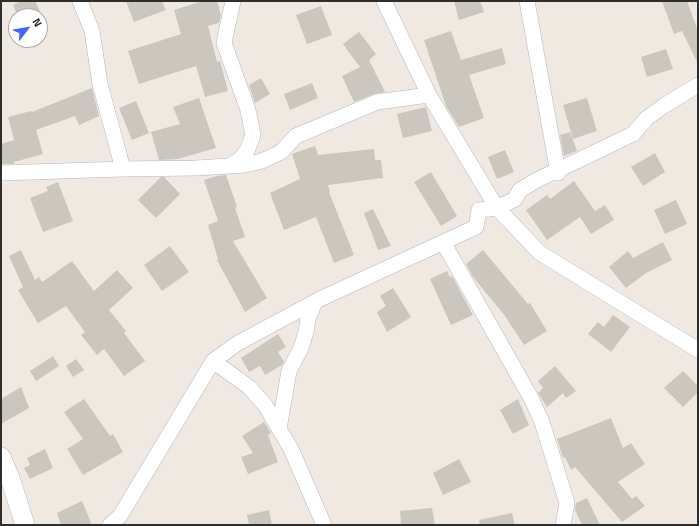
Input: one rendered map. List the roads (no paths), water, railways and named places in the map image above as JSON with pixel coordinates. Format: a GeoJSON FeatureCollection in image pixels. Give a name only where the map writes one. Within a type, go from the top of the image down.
{"type":"FeatureCollection","features":[{"type":"Feature","properties":{"kind":"street"},"geometry":{"type":"LineString","coordinates":[[80,1],[92,31],[100,84],[123,169]]}},
{"type":"Feature","properties":{"kind":"street"},"geometry":{"type":"LineString","coordinates":[[229,166],[239,160],[247,150],[253,135],[248,110],[224,43],[233,1]]}},
{"type":"Feature","properties":{"kind":"street"},"geometry":{"type":"LineString","coordinates":[[384,1],[429,95],[496,208],[540,254],[698,350]]}},
{"type":"Feature","properties":{"kind":"street"},"geometry":{"type":"LineString","coordinates":[[527,1],[558,171]]}},
{"type":"Feature","properties":{"kind":"street"},"geometry":{"type":"LineString","coordinates":[[110,525],[120,516],[213,361],[238,343],[315,302],[476,227],[480,210],[496,208],[515,199],[520,190],[543,177],[633,134],[647,118],[698,85]]}},
{"type":"Feature","properties":{"kind":"street"},"geometry":{"type":"LineString","coordinates":[[1,173],[196,168],[245,164],[268,158],[281,152],[296,136],[377,102],[429,95]]}},
{"type":"Feature","properties":{"kind":"street"},"geometry":{"type":"LineString","coordinates":[[443,242],[531,398],[542,422],[567,503],[563,525]]}},
{"type":"Feature","properties":{"kind":"street"},"geometry":{"type":"LineString","coordinates":[[279,429],[289,371],[301,348],[308,319],[315,302]]}},
{"type":"Feature","properties":{"kind":"street"},"geometry":{"type":"LineString","coordinates":[[213,361],[258,395],[279,429],[306,482],[324,525]]}},
{"type":"Feature","properties":{"kind":"street"},"geometry":{"type":"LineString","coordinates":[[1,457],[10,478],[25,525]]}}]}
